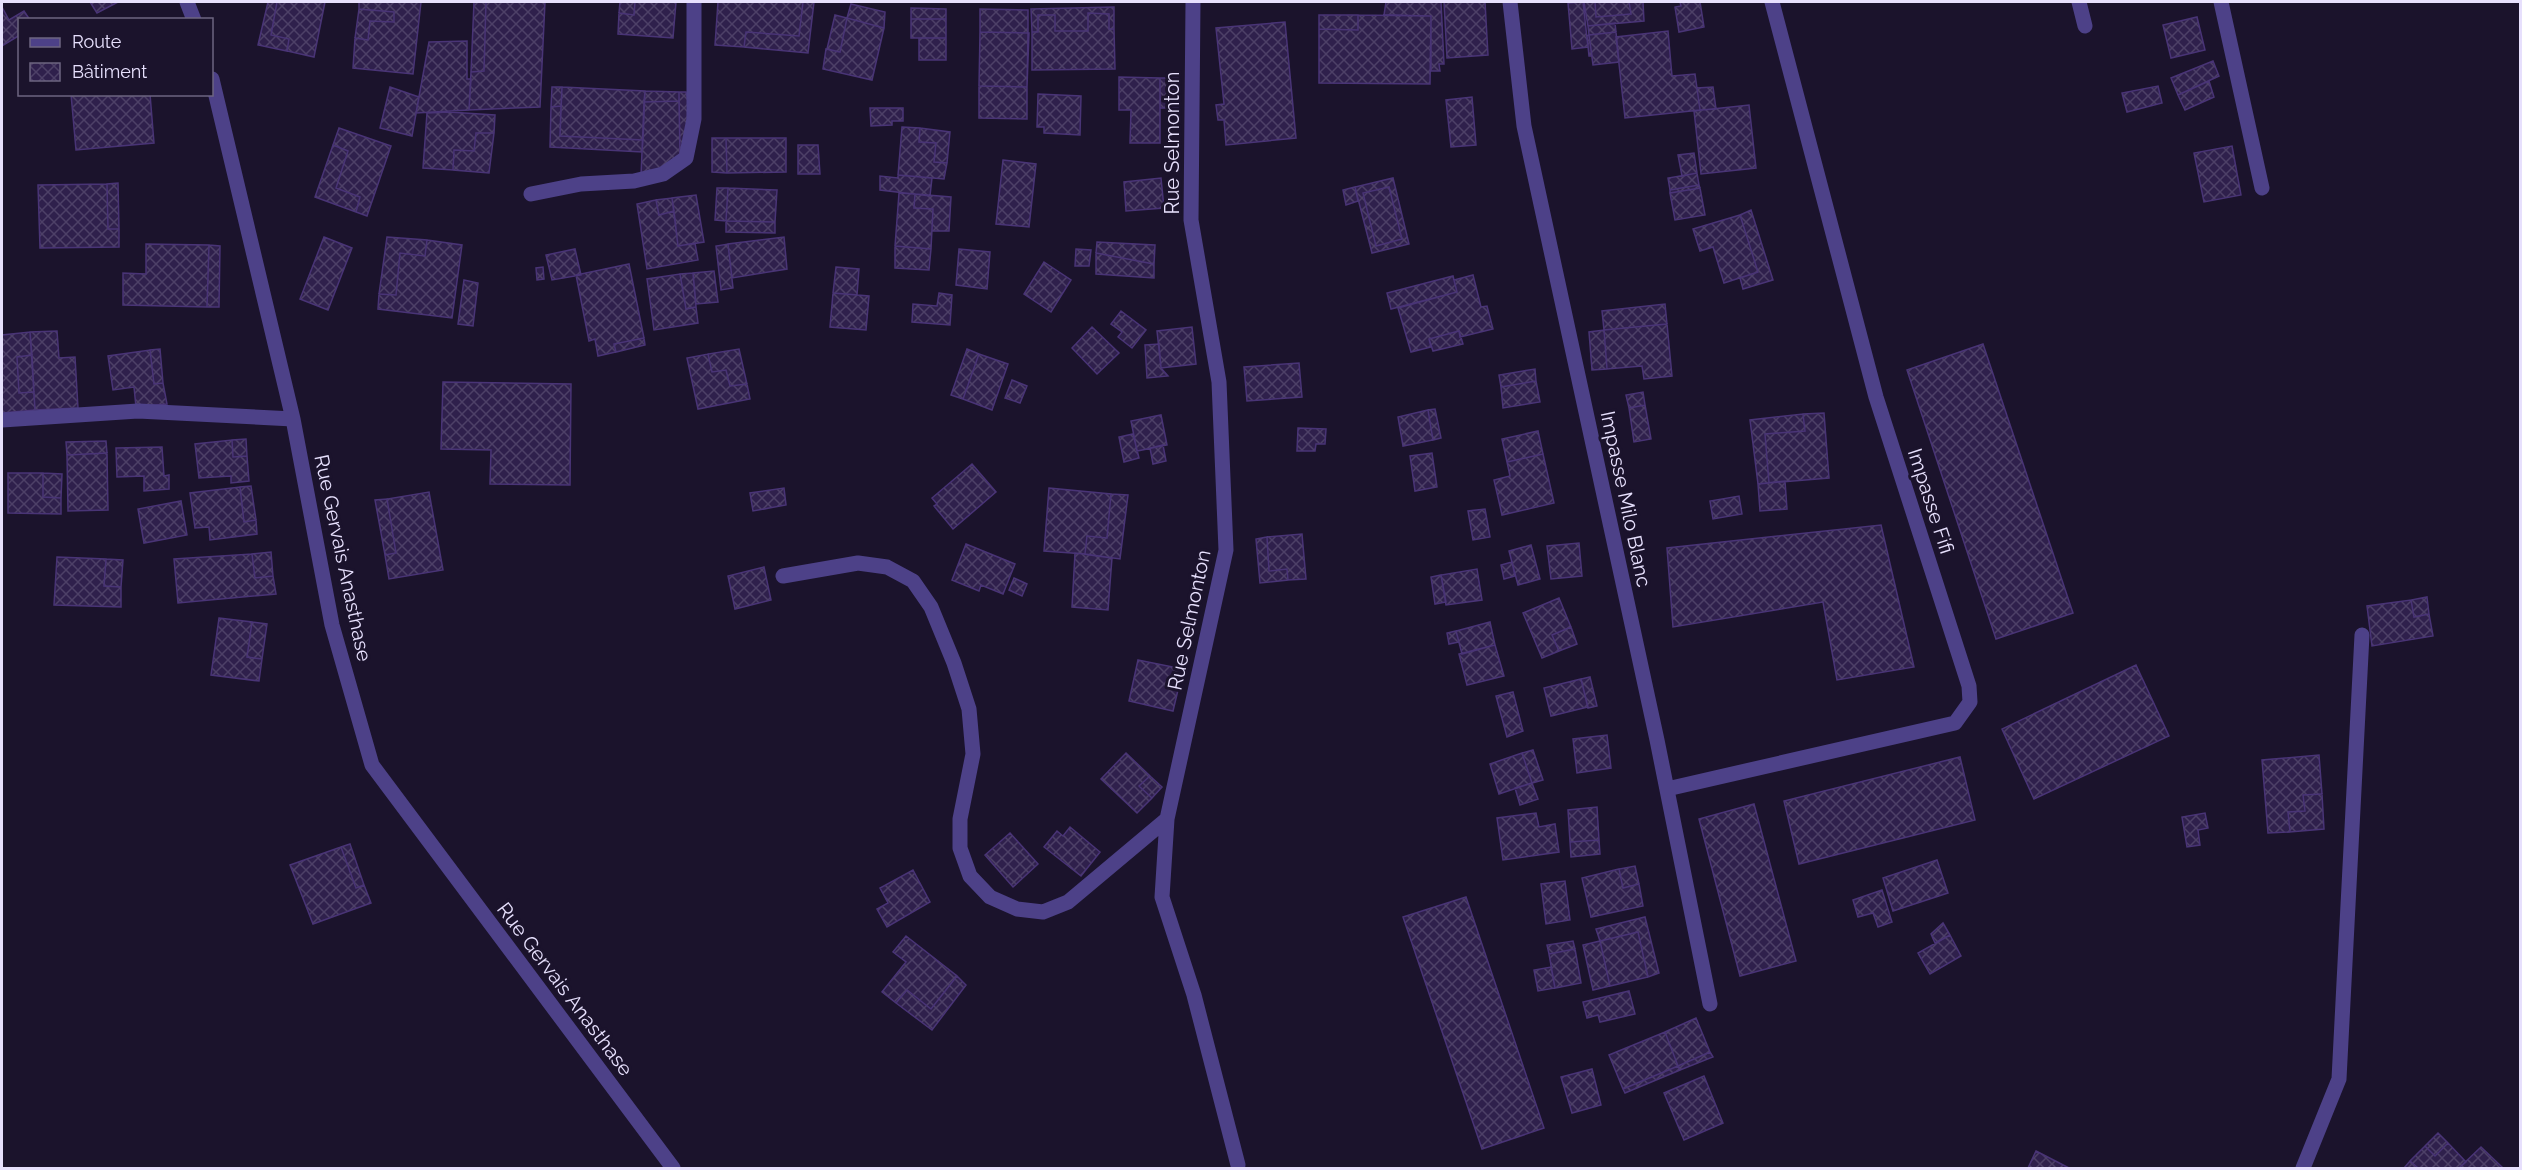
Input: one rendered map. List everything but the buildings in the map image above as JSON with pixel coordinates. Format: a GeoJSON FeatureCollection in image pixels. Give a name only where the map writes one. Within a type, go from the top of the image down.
{"type":"FeatureCollection","features":[{"type":"Feature","properties":{"kind":"street"},"geometry":{"type":"LineString","coordinates":[[187,2],[193,18]]}},
{"type":"Feature","properties":{"kind":"street"},"geometry":{"type":"LineString","coordinates":[[531,194],[581,184],[634,181],[663,174],[686,159],[694,119],[694,2]]}},
{"type":"Feature","properties":{"kind":"street","name":"Rue Selmonton"},"geometry":{"type":"LineString","coordinates":[[1193,2],[1191,220],[1219,382],[1226,550],[1167,819],[1162,897],[1194,995],[1238,1165]]}},
{"type":"Feature","properties":{"kind":"street","name":"Impasse Milo Blanc"},"geometry":{"type":"LineString","coordinates":[[1510,2],[1524,126],[1667,789],[1710,1004]]}},
{"type":"Feature","properties":{"kind":"street","name":"Impasse Fifi"},"geometry":{"type":"LineString","coordinates":[[1667,789],[1955,723],[1970,702],[1969,686],[1876,397],[1772,2]]}},
{"type":"Feature","properties":{"kind":"street"},"geometry":{"type":"LineString","coordinates":[[2079,2],[2085,26]]}},
{"type":"Feature","properties":{"kind":"street"},"geometry":{"type":"LineString","coordinates":[[2221,2],[2262,188]]}},
{"type":"Feature","properties":{"kind":"street","name":"Rue Gervais Anasthase"},"geometry":{"type":"LineString","coordinates":[[213,84],[293,419],[332,625],[372,765],[673,1168]]}},
{"type":"Feature","properties":{"kind":"street"},"geometry":{"type":"LineString","coordinates":[[2,420],[138,411],[293,419]]}},
{"type":"Feature","properties":{"kind":"street"},"geometry":{"type":"LineString","coordinates":[[783,576],[858,564],[887,567],[913,581],[931,607],[954,663],[969,709],[973,754],[960,819],[960,848],[969,876],[990,897],[1017,909],[1043,912],[1068,902],[1167,819]]}},
{"type":"Feature","properties":{"kind":"street"},"geometry":{"type":"LineString","coordinates":[[2303,1168],[2339,1079],[2362,635]]}}]}
